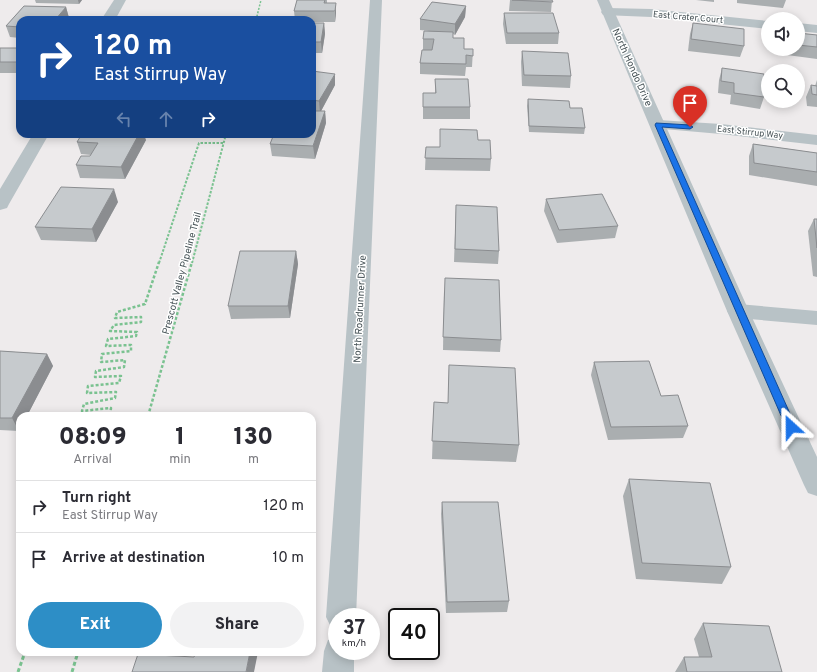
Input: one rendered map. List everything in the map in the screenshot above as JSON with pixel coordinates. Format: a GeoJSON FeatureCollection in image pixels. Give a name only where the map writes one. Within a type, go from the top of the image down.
{"type":"FeatureCollection","features":[{"type":"Feature","properties":{"kind":"street"},"geometry":{"type":"LineString","coordinates":[[110,16],[120,0]]}},
{"type":"Feature","properties":{"kind":"street","name":"North Roadrunner Drive"},"geometry":{"type":"LineString","coordinates":[[342,608],[376,0]]}},
{"type":"Feature","properties":{"kind":"street","name":"East Crater Court"},"geometry":{"type":"LineString","coordinates":[[606,6],[651,13],[761,24]]}},
{"type":"Feature","properties":{"kind":"street","name":"North Hondo Drive"},"geometry":{"type":"LineString","coordinates":[[606,6],[738,311],[817,485]]}},
{"type":"Feature","properties":{"kind":"street"},"geometry":{"type":"LineString","coordinates":[[805,28],[817,29]]}},
{"type":"Feature","properties":{"kind":"street","name":"East Stirrup Way"},"geometry":{"type":"LineString","coordinates":[[658,125],[721,129],[817,140]]}},
{"type":"Feature","properties":{"kind":"street"},"geometry":{"type":"LineString","coordinates":[[0,204],[39,138]]}},
{"type":"Feature","properties":{"kind":"street"},"geometry":{"type":"LineString","coordinates":[[738,311],[817,318]]}},
{"type":"Feature","properties":{"kind":"street"},"geometry":{"type":"LineString","coordinates":[[338,672],[339,660]]}},
{"type":"Feature","properties":{"kind":"path"},"geometry":{"type":"LineString","coordinates":[[257,16],[261,0]]}},
{"type":"Feature","properties":{"kind":"path","name":"Prescott Valley Pipeline Trail"},"geometry":{"type":"LineString","coordinates":[[149,412],[182,302],[225,138]]}},
{"type":"Feature","properties":{"kind":"path"},"geometry":{"type":"LineString","coordinates":[[110,412],[111,408],[82,411],[84,404],[115,398],[116,392],[87,393],[88,386],[119,383],[121,376],[95,377],[96,372],[124,367],[125,360],[101,362],[102,354],[130,351],[132,345],[106,346],[108,339],[136,336],[137,332],[110,331],[114,326],[141,322],[141,317],[115,318],[116,312],[145,304],[199,143],[224,143]]}},
{"type":"Feature","properties":{"kind":"path"},"geometry":{"type":"LineString","coordinates":[[18,672],[24,656]]}},
{"type":"Feature","properties":{"kind":"path"},"geometry":{"type":"LineString","coordinates":[[72,672],[77,656]]}},
{"type":"Feature","properties":{"kind":"building"},"geometry":{"type":"Polygon","coordinates":[[[297,0],[325,0],[324,3],[336,3],[335,11],[294,11],[297,0]]]}},
{"type":"Feature","properties":{"kind":"building"},"geometry":{"type":"Polygon","coordinates":[[[512,0],[552,0],[553,2],[512,0]]]}},
{"type":"Feature","properties":{"kind":"building"},"geometry":{"type":"Polygon","coordinates":[[[432,2],[466,6],[455,24],[420,19],[432,2]]]}},
{"type":"Feature","properties":{"kind":"building"},"geometry":{"type":"Polygon","coordinates":[[[24,6],[66,7],[58,16],[16,16],[16,27],[6,26],[24,6]]]}},
{"type":"Feature","properties":{"kind":"building"},"geometry":{"type":"Polygon","coordinates":[[[504,13],[553,13],[559,33],[507,33],[504,13]]]}},
{"type":"Feature","properties":{"kind":"building"},"geometry":{"type":"Polygon","coordinates":[[[316,23],[324,23],[321,42],[316,42],[316,23]]]}},
{"type":"Feature","properties":{"kind":"building"},"geometry":{"type":"Polygon","coordinates":[[[693,23],[744,29],[744,46],[691,39],[693,23]]]}},
{"type":"Feature","properties":{"kind":"building"},"geometry":{"type":"Polygon","coordinates":[[[424,31],[453,32],[453,38],[464,38],[464,49],[473,49],[473,56],[466,55],[466,64],[420,63],[422,50],[432,50],[434,39],[423,39],[424,31]]]}},
{"type":"Feature","properties":{"kind":"building"},"geometry":{"type":"Polygon","coordinates":[[[805,34],[817,35],[817,47],[805,46],[805,34]]]}},
{"type":"Feature","properties":{"kind":"building"},"geometry":{"type":"Polygon","coordinates":[[[0,48],[16,48],[16,62],[0,62],[0,48]]]}},
{"type":"Feature","properties":{"kind":"building"},"geometry":{"type":"Polygon","coordinates":[[[522,51],[568,53],[571,76],[524,75],[522,51]]]}},
{"type":"Feature","properties":{"kind":"building"},"geometry":{"type":"Polygon","coordinates":[[[722,68],[761,74],[761,97],[734,93],[734,83],[721,81],[722,68]]]}},
{"type":"Feature","properties":{"kind":"building"},"geometry":{"type":"Polygon","coordinates":[[[316,72],[335,74],[319,101],[316,101],[316,72]]]}},
{"type":"Feature","properties":{"kind":"building"},"geometry":{"type":"Polygon","coordinates":[[[435,79],[468,79],[470,107],[423,107],[423,93],[436,93],[435,79]]]}},
{"type":"Feature","properties":{"kind":"building"},"geometry":{"type":"Polygon","coordinates":[[[811,85],[817,86],[817,95],[812,94],[811,85]]]}},
{"type":"Feature","properties":{"kind":"building"},"geometry":{"type":"Polygon","coordinates":[[[528,99],[569,101],[570,108],[582,108],[585,128],[529,126],[528,99]]]}},
{"type":"Feature","properties":{"kind":"building"},"geometry":{"type":"Polygon","coordinates":[[[316,111],[325,111],[316,137],[316,111]]]}},
{"type":"Feature","properties":{"kind":"building"},"geometry":{"type":"Polygon","coordinates":[[[440,129],[477,130],[478,140],[490,140],[491,159],[425,158],[426,147],[440,147],[440,129]]]}},
{"type":"Feature","properties":{"kind":"building"},"geometry":{"type":"Polygon","coordinates":[[[80,138],[137,138],[121,167],[76,165],[81,156],[90,156],[98,143],[77,142],[80,138]]]}},
{"type":"Feature","properties":{"kind":"building"},"geometry":{"type":"Polygon","coordinates":[[[272,138],[316,138],[313,146],[270,144],[272,138]]]}},
{"type":"Feature","properties":{"kind":"building"},"geometry":{"type":"Polygon","coordinates":[[[753,144],[817,153],[817,172],[754,163],[753,144]]]}},
{"type":"Feature","properties":{"kind":"building"},"geometry":{"type":"Polygon","coordinates":[[[61,187],[114,189],[92,229],[35,227],[61,187]]]}},
{"type":"Feature","properties":{"kind":"building"},"geometry":{"type":"Polygon","coordinates":[[[602,194],[618,226],[559,230],[546,199],[602,194]]]}},
{"type":"Feature","properties":{"kind":"building"},"geometry":{"type":"Polygon","coordinates":[[[456,205],[497,207],[499,251],[455,249],[456,205]]]}},
{"type":"Feature","properties":{"kind":"building"},"geometry":{"type":"Polygon","coordinates":[[[814,219],[817,219],[817,248],[814,219]]]}},
{"type":"Feature","properties":{"kind":"building"},"geometry":{"type":"Polygon","coordinates":[[[240,251],[296,251],[288,306],[228,306],[240,251]]]}},
{"type":"Feature","properties":{"kind":"building"},"geometry":{"type":"Polygon","coordinates":[[[445,278],[499,280],[501,340],[443,337],[445,278]]]}},
{"type":"Feature","properties":{"kind":"building"},"geometry":{"type":"Polygon","coordinates":[[[0,351],[47,354],[12,418],[0,418],[0,351]]]}},
{"type":"Feature","properties":{"kind":"building"},"geometry":{"type":"Polygon","coordinates":[[[649,361],[661,396],[678,395],[688,426],[611,427],[594,362],[649,361]]]}},
{"type":"Feature","properties":{"kind":"building"},"geometry":{"type":"Polygon","coordinates":[[[449,365],[515,368],[519,445],[432,441],[434,402],[448,403],[449,365]]]}},
{"type":"Feature","properties":{"kind":"building"},"geometry":{"type":"Polygon","coordinates":[[[629,479],[710,483],[731,567],[642,563],[629,479]]]}},
{"type":"Feature","properties":{"kind":"building"},"geometry":{"type":"Polygon","coordinates":[[[442,502],[498,502],[509,601],[447,602],[442,502]]]}},
{"type":"Feature","properties":{"kind":"building"},"geometry":{"type":"Polygon","coordinates":[[[703,623],[769,626],[782,672],[687,672],[684,657],[712,657],[703,623]]]}},
{"type":"Feature","properties":{"kind":"building"},"geometry":{"type":"Polygon","coordinates":[[[137,656],[249,656],[246,672],[132,672],[137,656]]]}},
{"type":"Feature","properties":{"kind":"route"},"geometry":{"type":"LineString","coordinates":[[690,127],[658,125],[738,311],[791,427]]}}]}
